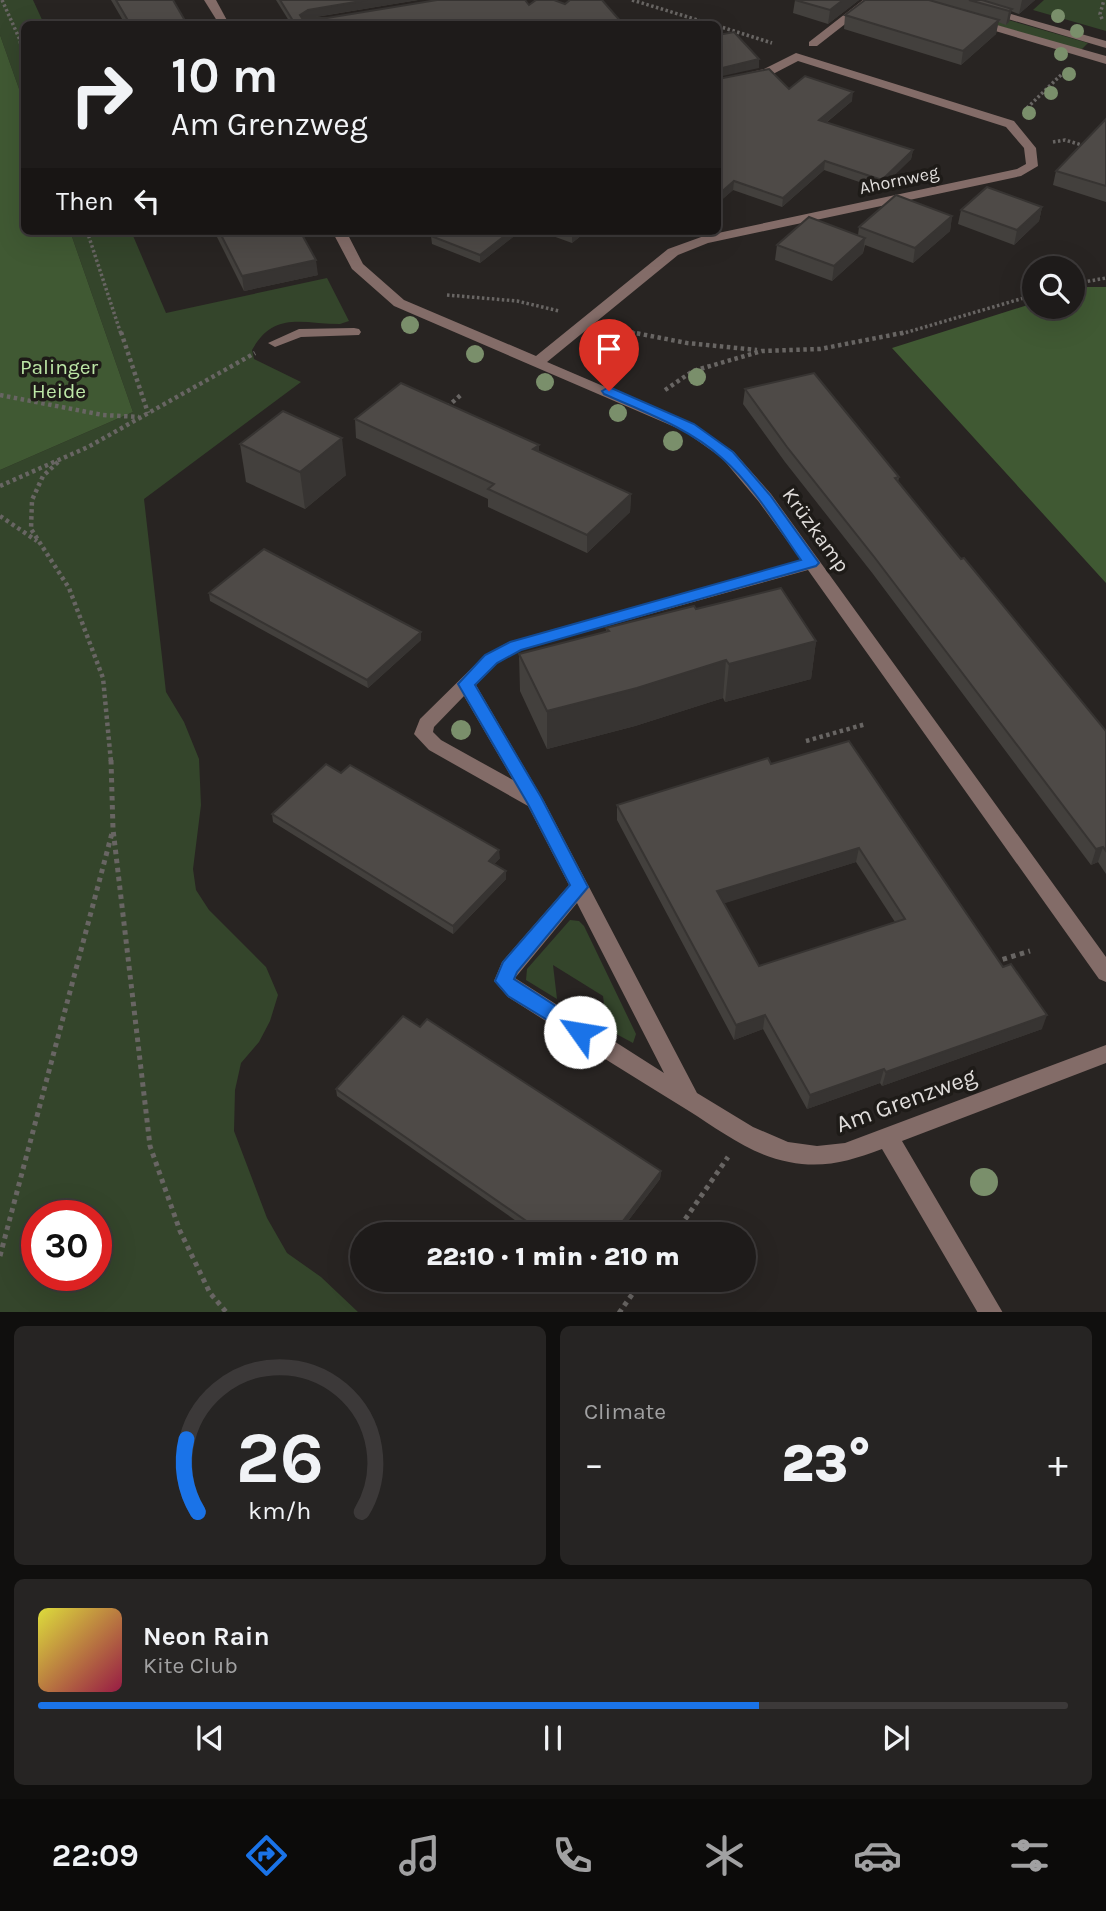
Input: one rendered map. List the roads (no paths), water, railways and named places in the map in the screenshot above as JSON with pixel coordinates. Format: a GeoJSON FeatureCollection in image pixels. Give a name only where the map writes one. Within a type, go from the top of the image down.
{"type":"FeatureCollection","features":[{"type":"Feature","properties":{"kind":"street"},"geometry":{"type":"LineString","coordinates":[[210,0],[222,21]]}},
{"type":"Feature","properties":{"kind":"street"},"geometry":{"type":"LineString","coordinates":[[813,44],[870,0]]}},
{"type":"Feature","properties":{"kind":"street"},"geometry":{"type":"LineString","coordinates":[[950,0],[1106,45]]}},
{"type":"Feature","properties":{"kind":"street"},"geometry":{"type":"LineString","coordinates":[[968,20],[1106,60]]}},
{"type":"Feature","properties":{"kind":"street","name":"Ahornweg"},"geometry":{"type":"LineString","coordinates":[[539,361],[673,252],[704,240],[1021,172],[1032,166],[1034,156],[1031,147],[1010,124],[799,55],[772,72],[721,82]]}},
{"type":"Feature","properties":{"kind":"street","name":"Krüzkamp"},"geometry":{"type":"LineString","coordinates":[[341,235],[357,266],[399,303],[645,406],[689,428],[728,455],[765,498],[1106,974]]}},
{"type":"Feature","properties":{"kind":"street"},"geometry":{"type":"LineString","coordinates":[[275,343],[299,334],[354,332]]}},
{"type":"Feature","properties":{"kind":"street"},"geometry":{"type":"LineString","coordinates":[[535,801],[435,745],[423,734],[426,724],[491,659],[515,646],[811,563]]}},
{"type":"Feature","properties":{"kind":"street"},"geometry":{"type":"LineString","coordinates":[[466,684],[535,801],[689,1100]]}},
{"type":"Feature","properties":{"kind":"street","name":"Am Grenzweg"},"geometry":{"type":"LineString","coordinates":[[579,887],[509,968],[504,981],[515,991],[745,1134],[786,1152],[817,1156],[845,1153],[1106,1054]]}},
{"type":"Feature","properties":{"kind":"street"},"geometry":{"type":"LineString","coordinates":[[887,1137],[990,1312]]}},
{"type":"Feature","properties":{"kind":"park label","name":"Palinger Heide"},"geometry":{"type":"Point","coordinates":[59,379]}}]}
